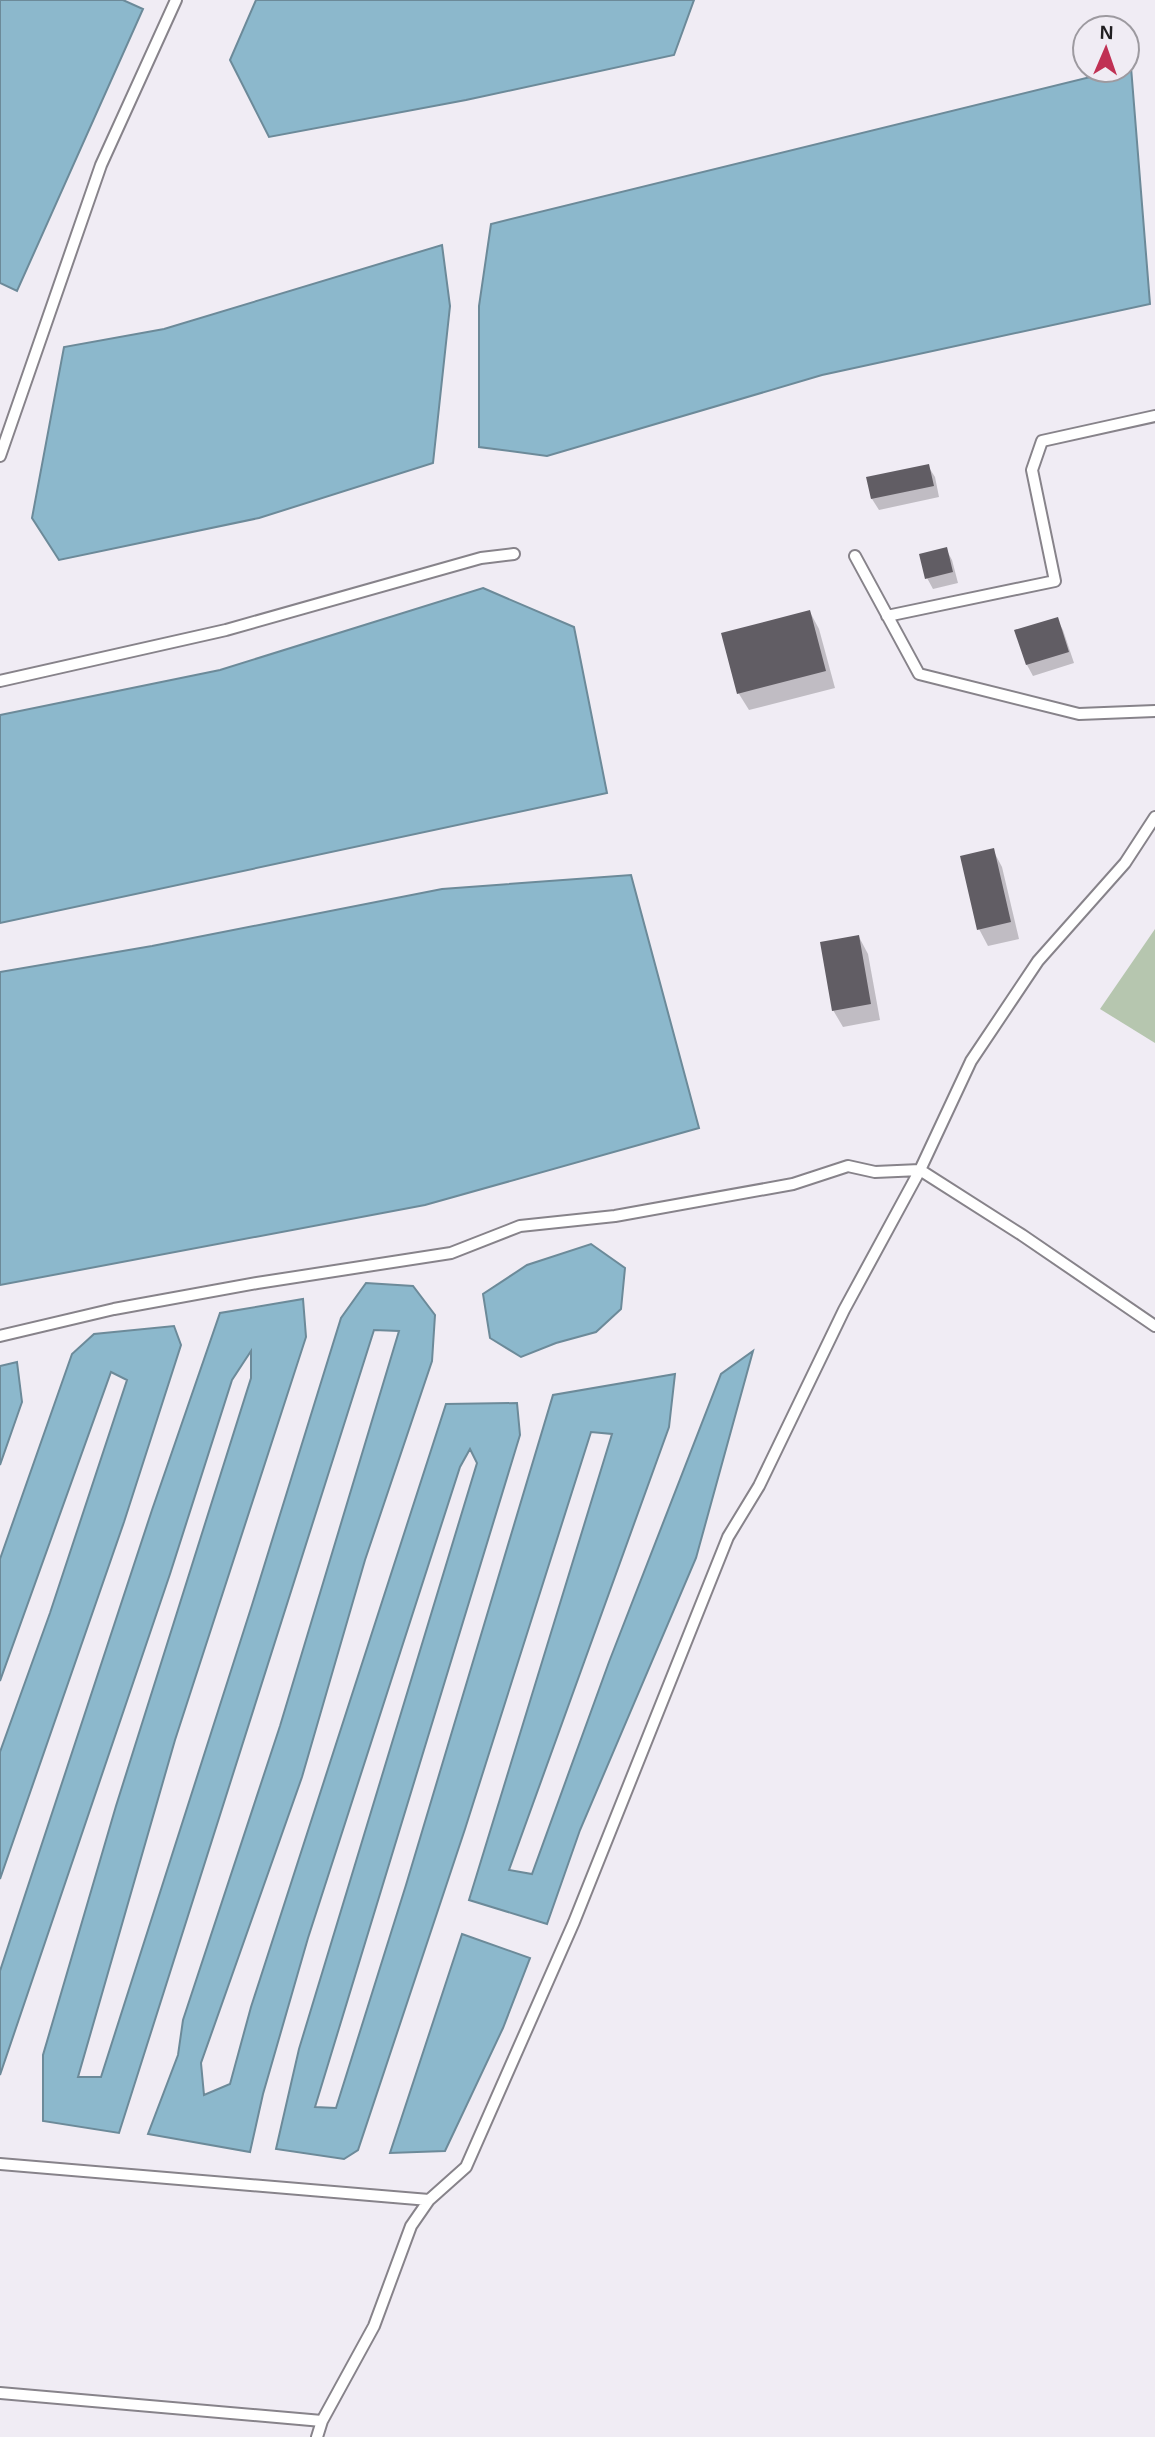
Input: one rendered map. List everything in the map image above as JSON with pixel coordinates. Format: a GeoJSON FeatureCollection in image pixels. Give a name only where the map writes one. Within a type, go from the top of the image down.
{"type":"FeatureCollection","features":[{"type":"Feature","properties":{"kind":"lane"},"geometry":{"type":"LineString","coordinates":[[0,456],[101,165],[176,0]]}},
{"type":"Feature","properties":{"kind":"lane"},"geometry":{"type":"LineString","coordinates":[[887,615],[1055,581],[1032,470],[1042,441],[1155,416]]}},
{"type":"Feature","properties":{"kind":"lane"},"geometry":{"type":"LineString","coordinates":[[0,681],[226,630],[481,558],[514,554]]}},
{"type":"Feature","properties":{"kind":"lane"},"geometry":{"type":"LineString","coordinates":[[855,556],[919,674],[1079,715],[1155,711]]}},
{"type":"Feature","properties":{"kind":"lane"},"geometry":{"type":"LineString","coordinates":[[317,2437],[374,2326],[411,2226],[429,2200],[466,2167],[575,1922],[728,1537],[759,1486],[844,1310],[920,1170],[971,1061],[1038,961],[1125,863],[1155,817]]}},
{"type":"Feature","properties":{"kind":"lane"},"geometry":{"type":"LineString","coordinates":[[0,1336],[114,1309],[257,1283],[451,1253],[520,1226],[615,1216],[793,1184],[848,1166],[875,1172],[920,1170],[1022,1235],[1155,1326]]}},
{"type":"Feature","properties":{"kind":"lane"},"geometry":{"type":"LineString","coordinates":[[0,2164],[429,2200]]}},
{"type":"Feature","properties":{"kind":"lane"},"geometry":{"type":"LineString","coordinates":[[0,2393],[323,2421]]}},
{"type":"Feature","properties":{"kind":"green space"},"geometry":{"type":"Polygon","coordinates":[[[1155,929],[1155,1043],[1100,1009],[1155,929]]]}},
{"type":"Feature","properties":{"kind":"water"},"geometry":{"type":"Polygon","coordinates":[[[0,0],[123,0],[143,9],[17,291],[0,283],[0,0]]]}},
{"type":"Feature","properties":{"kind":"water"},"geometry":{"type":"Polygon","coordinates":[[[256,0],[694,0],[674,55],[466,100],[269,137],[230,60],[256,0]]]}},
{"type":"Feature","properties":{"kind":"water"},"geometry":{"type":"Polygon","coordinates":[[[1071,82],[1071,84],[1132,84],[1150,304],[822,375],[547,456],[479,447],[479,306],[491,224],[1071,82]]]}},
{"type":"Feature","properties":{"kind":"water"},"geometry":{"type":"Polygon","coordinates":[[[442,245],[450,306],[433,463],[259,518],[59,560],[32,518],[64,347],[164,329],[442,245]]]}},
{"type":"Feature","properties":{"kind":"water"},"geometry":{"type":"Polygon","coordinates":[[[483,588],[574,627],[607,793],[0,923],[0,715],[220,670],[483,588]]]}},
{"type":"Feature","properties":{"kind":"water"},"geometry":{"type":"Polygon","coordinates":[[[631,875],[699,1128],[425,1205],[0,1285],[0,972],[152,946],[442,889],[631,875]]]}},
{"type":"Feature","properties":{"kind":"water"},"geometry":{"type":"Polygon","coordinates":[[[591,1244],[625,1268],[621,1309],[596,1332],[556,1343],[521,1357],[490,1338],[483,1294],[527,1265],[591,1244]]]}},
{"type":"Feature","properties":{"kind":"water"},"geometry":{"type":"Polygon","coordinates":[[[366,1283],[413,1286],[435,1315],[432,1361],[365,1560],[302,1777],[201,2063],[204,2095],[230,2084],[251,2007],[446,1404],[517,1403],[520,1435],[315,2107],[336,2108],[553,1395],[675,1374],[669,1427],[509,1870],[532,1874],[609,1662],[721,1374],[753,1351],[696,1558],[580,1830],[547,1924],[469,1900],[612,1434],[591,1432],[465,1829],[358,2150],[344,2159],[276,2149],[299,2049],[477,1463],[470,1449],[460,1467],[308,1938],[263,2094],[250,2152],[148,2134],[178,2055],[183,2020],[280,1726],[399,1331],[374,1330],[119,2133],[43,2121],[43,2055],[116,1806],[251,1378],[251,1351],[232,1380],[170,1574],[0,2075],[0,1971],[220,1313],[303,1299],[306,1337],[175,1740],[78,2077],[101,2077],[341,1318],[366,1283]]]}},
{"type":"Feature","properties":{"kind":"water"},"geometry":{"type":"Polygon","coordinates":[[[174,1326],[181,1345],[124,1522],[0,1879],[0,1752],[50,1613],[127,1380],[111,1372],[0,1681],[0,1559],[72,1354],[94,1334],[174,1326]]]}},
{"type":"Feature","properties":{"kind":"water"},"geometry":{"type":"Polygon","coordinates":[[[17,1362],[22,1402],[0,1465],[0,1366],[17,1362]]]}},
{"type":"Feature","properties":{"kind":"water"},"geometry":{"type":"Polygon","coordinates":[[[462,1934],[530,1958],[503,2028],[445,2151],[390,2153],[462,1934]]]}},
{"type":"Feature","properties":{"kind":"building"},"geometry":{"type":"Polygon","coordinates":[[[929,464],[934,486],[871,499],[866,477],[929,464]]]}},
{"type":"Feature","properties":{"kind":"building"},"geometry":{"type":"Polygon","coordinates":[[[947,547],[953,572],[925,579],[919,554],[947,547]]]}},
{"type":"Feature","properties":{"kind":"building"},"geometry":{"type":"Polygon","coordinates":[[[810,610],[826,671],[737,694],[721,633],[810,610]]]}},
{"type":"Feature","properties":{"kind":"building"},"geometry":{"type":"Polygon","coordinates":[[[1058,617],[1069,652],[1026,665],[1014,630],[1058,617]]]}},
{"type":"Feature","properties":{"kind":"building"},"geometry":{"type":"Polygon","coordinates":[[[994,848],[1011,922],[977,930],[960,856],[994,848]]]}},
{"type":"Feature","properties":{"kind":"building"},"geometry":{"type":"Polygon","coordinates":[[[859,935],[871,1004],[832,1011],[820,942],[859,935]]]}}]}
